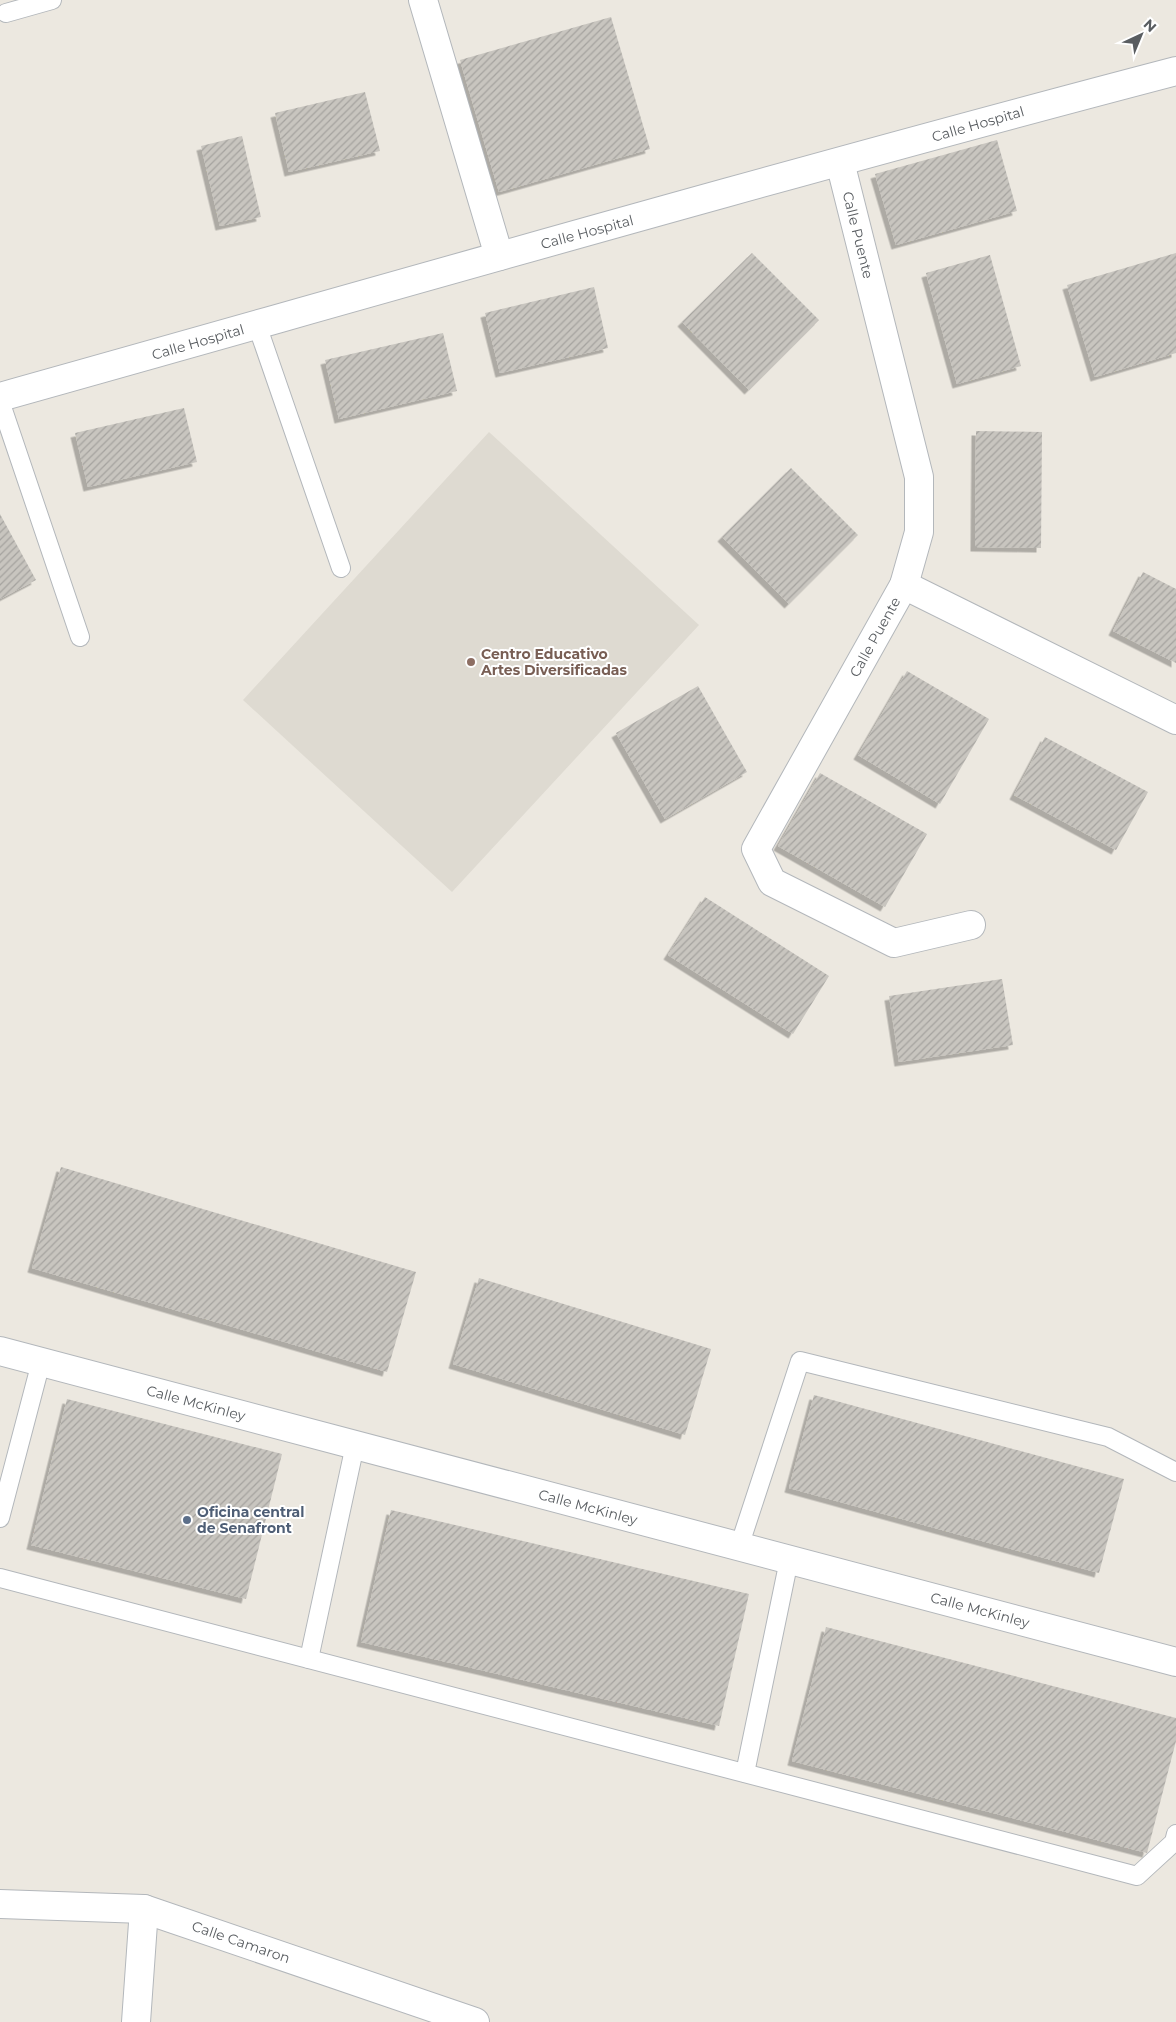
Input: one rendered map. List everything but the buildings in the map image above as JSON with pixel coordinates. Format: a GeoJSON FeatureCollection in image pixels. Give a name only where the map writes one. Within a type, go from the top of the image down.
{"type":"FeatureCollection","features":[{"type":"Feature","properties":{"kind":"street"},"geometry":{"type":"LineString","coordinates":[[423,0],[499,256]]}},
{"type":"Feature","properties":{"kind":"street","name":"Calle Hospital"},"geometry":{"type":"LineString","coordinates":[[0,397],[499,256],[1176,71]]}},
{"type":"Feature","properties":{"kind":"street","name":"Calle Puente"},"geometry":{"type":"LineString","coordinates":[[840,162],[919,477],[919,532],[904,585],[756,849],[772,882],[894,943],[971,925]]}},
{"type":"Feature","properties":{"kind":"street"},"geometry":{"type":"LineString","coordinates":[[904,585],[1176,720]]}},
{"type":"Feature","properties":{"kind":"street","name":"Calle McKinley"},"geometry":{"type":"LineString","coordinates":[[0,1351],[1176,1662]]}},
{"type":"Feature","properties":{"kind":"street","name":"Calle Camaron"},"geometry":{"type":"LineString","coordinates":[[0,1904],[144,1909],[475,2022]]}},
{"type":"Feature","properties":{"kind":"street"},"geometry":{"type":"LineString","coordinates":[[136,2022],[144,1909]]}},
{"type":"Feature","properties":{"kind":"lane"},"geometry":{"type":"LineString","coordinates":[[6,13],[52,0]]}},
{"type":"Feature","properties":{"kind":"lane"},"geometry":{"type":"LineString","coordinates":[[257,325],[341,568]]}},
{"type":"Feature","properties":{"kind":"lane"},"geometry":{"type":"LineString","coordinates":[[0,401],[80,637]]}},
{"type":"Feature","properties":{"kind":"lane"},"geometry":{"type":"LineString","coordinates":[[739,1547],[800,1361],[1108,1437],[1176,1472]]}},
{"type":"Feature","properties":{"kind":"lane"},"geometry":{"type":"LineString","coordinates":[[0,1518],[41,1362]]}},
{"type":"Feature","properties":{"kind":"lane"},"geometry":{"type":"LineString","coordinates":[[309,1659],[355,1445]]}},
{"type":"Feature","properties":{"kind":"lane"},"geometry":{"type":"LineString","coordinates":[[744,1773],[789,1560]]}},
{"type":"Feature","properties":{"kind":"lane"},"geometry":{"type":"LineString","coordinates":[[0,1578],[1137,1876],[1174,1842],[1176,1834]]}},
{"type":"Feature","properties":{"kind":"shaded area","name":"Centro Educativo Artes Diversificadas"},"geometry":{"type":"Polygon","coordinates":[[[489,432],[699,625],[452,892],[243,700],[489,432]]]}},
{"type":"Feature","properties":{"kind":"place","name":"Centro Educativo Artes Diversificadas"},"geometry":{"type":"Point","coordinates":[471,662]}},
{"type":"Feature","properties":{"kind":"place","name":"Oficina central de Senafront"},"geometry":{"type":"Point","coordinates":[187,1520]}}]}
